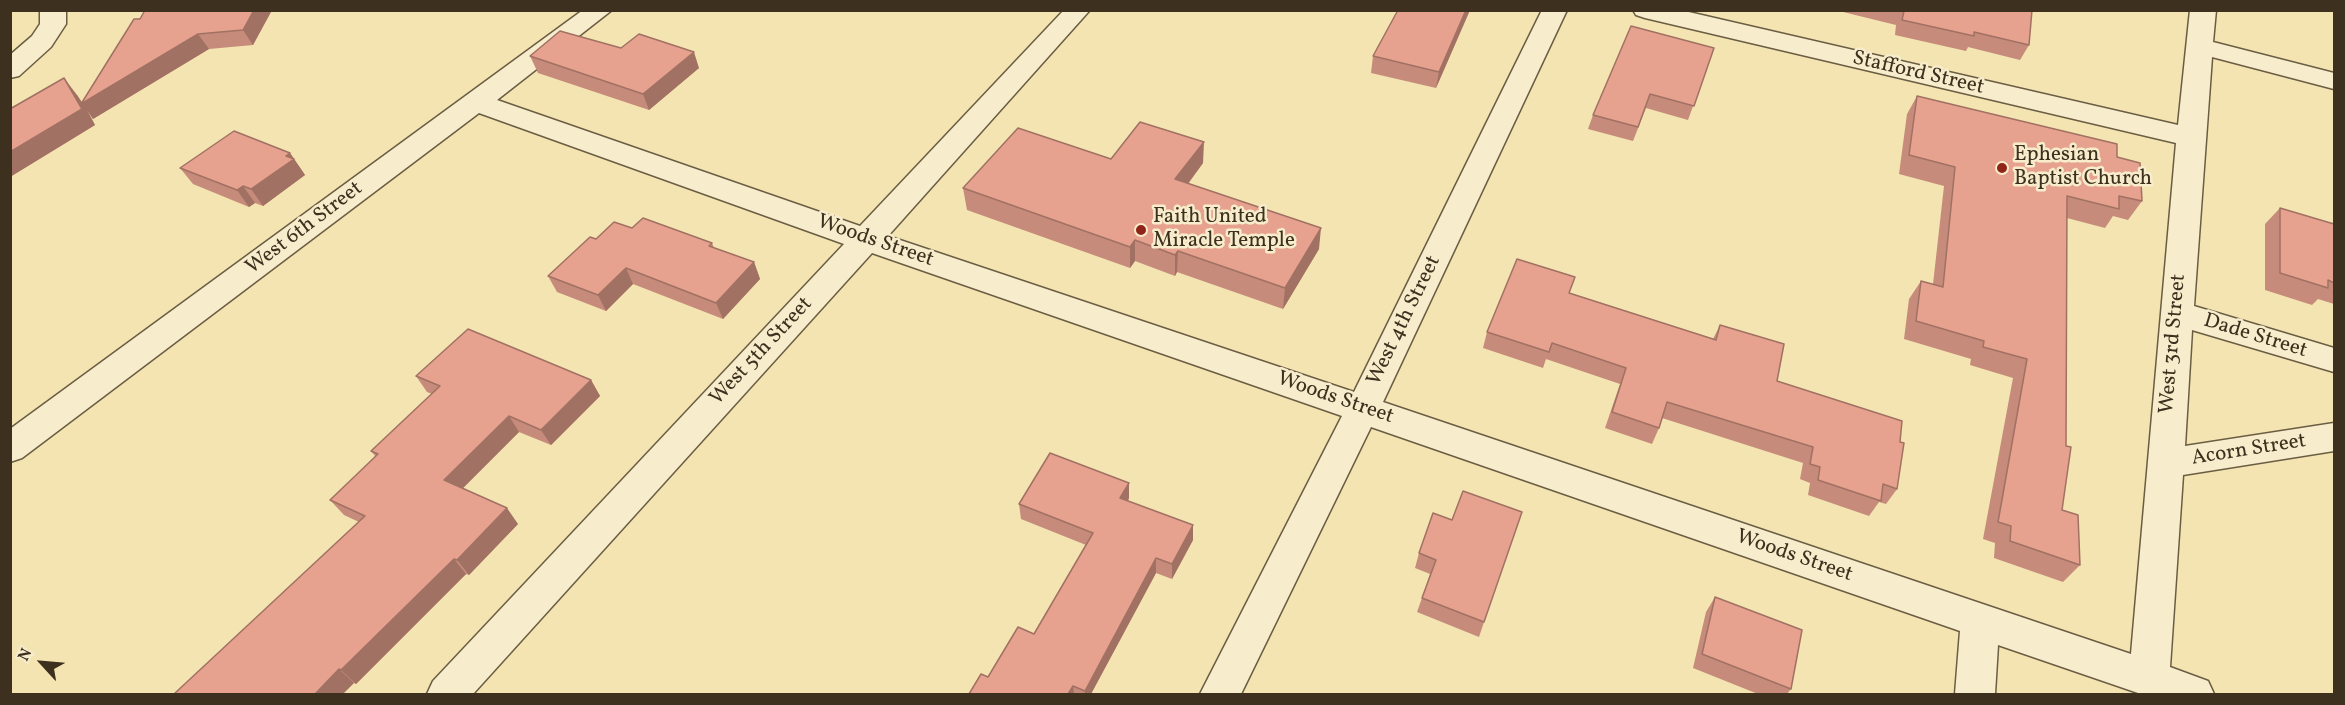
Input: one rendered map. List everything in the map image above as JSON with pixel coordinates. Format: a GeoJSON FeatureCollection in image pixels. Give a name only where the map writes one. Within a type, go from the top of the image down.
{"type":"FeatureCollection","features":[{"type":"Feature","properties":{"kind":"street","name":"West 6th Street"},"geometry":{"type":"LineString","coordinates":[[10,448],[600,10]]}},
{"type":"Feature","properties":{"kind":"street","name":"West 5th Street"},"geometry":{"type":"LineString","coordinates":[[447,694],[1078,10]]}},
{"type":"Feature","properties":{"kind":"street","name":"West 4th Street"},"geometry":{"type":"LineString","coordinates":[[1220,694],[1363,408],[1555,10]]}},
{"type":"Feature","properties":{"kind":"street","name":"Stafford Street"},"geometry":{"type":"LineString","coordinates":[[1645,10],[2191,137]]}},
{"type":"Feature","properties":{"kind":"street","name":"West 3rd Street"},"geometry":{"type":"LineString","coordinates":[[2149,679],[2176,313],[2203,10]]}},
{"type":"Feature","properties":{"kind":"street"},"geometry":{"type":"LineString","coordinates":[[10,70],[42,41],[53,17]]}},
{"type":"Feature","properties":{"kind":"street"},"geometry":{"type":"LineString","coordinates":[[2199,46],[2334,81]]}},
{"type":"Feature","properties":{"kind":"street","name":"Woods Street"},"geometry":{"type":"LineString","coordinates":[[475,102],[674,174],[2194,694]]}},
{"type":"Feature","properties":{"kind":"street","name":"Dade Street"},"geometry":{"type":"LineString","coordinates":[[2176,313],[2334,360]]}},
{"type":"Feature","properties":{"kind":"street","name":"Acorn Street"},"geometry":{"type":"LineString","coordinates":[[2164,465],[2334,437]]}},
{"type":"Feature","properties":{"kind":"street"},"geometry":{"type":"LineString","coordinates":[[1975,694],[1980,621]]}},
{"type":"Feature","properties":{"kind":"building"},"geometry":{"type":"Polygon","coordinates":[[[145,10],[254,10],[243,30],[198,34],[81,104],[134,19],[140,19],[145,10]]]}},
{"type":"Feature","properties":{"kind":"building"},"geometry":{"type":"Polygon","coordinates":[[[1398,10],[1466,10],[1439,72],[1373,56],[1398,10]]]}},
{"type":"Feature","properties":{"kind":"building"},"geometry":{"type":"Polygon","coordinates":[[[1903,10],[2032,10],[2029,45],[1974,32],[1974,36],[1902,20],[1903,10]]]}},
{"type":"Feature","properties":{"kind":"building"},"geometry":{"type":"Polygon","coordinates":[[[1631,26],[1714,48],[1694,106],[1650,94],[1638,127],[1593,115],[1631,26]]]}},
{"type":"Feature","properties":{"kind":"building"},"geometry":{"type":"Polygon","coordinates":[[[560,31],[621,48],[639,34],[694,52],[643,94],[530,56],[560,31]]]}},
{"type":"Feature","properties":{"kind":"building"},"geometry":{"type":"Polygon","coordinates":[[[64,78],[82,109],[10,152],[10,109],[64,78]]]}},
{"type":"Feature","properties":{"kind":"building"},"geometry":{"type":"Polygon","coordinates":[[[1917,96],[2117,144],[2117,157],[2140,163],[2142,201],[2119,196],[2119,209],[2067,196],[2066,446],[2071,447],[2062,510],[2078,515],[2080,565],[2010,541],[2011,526],[1998,522],[2027,359],[1983,347],[1984,341],[1916,321],[1921,281],[1943,287],[1955,167],[1909,155],[1917,96]]]}},
{"type":"Feature","properties":{"kind":"building","name":"Faith United Miracle Temple"},"geometry":{"type":"Polygon","coordinates":[[[1140,122],[1204,142],[1175,179],[1321,228],[1285,288],[1178,251],[1175,255],[1135,240],[1130,247],[963,188],[1018,128],[1111,159],[1140,122]]]}},
{"type":"Feature","properties":{"kind":"building"},"geometry":{"type":"Polygon","coordinates":[[[234,131],[290,153],[286,156],[294,159],[251,189],[243,186],[237,190],[180,168],[234,131]]]}},
{"type":"Feature","properties":{"kind":"building"},"geometry":{"type":"Polygon","coordinates":[[[2280,208],[2334,224],[2334,283],[2328,280],[2328,288],[2280,273],[2280,208]]]}},
{"type":"Feature","properties":{"kind":"building"},"geometry":{"type":"Polygon","coordinates":[[[643,218],[712,243],[709,246],[754,262],[716,303],[626,268],[598,295],[548,276],[590,237],[596,239],[614,222],[632,228],[643,218]]]}},
{"type":"Feature","properties":{"kind":"building"},"geometry":{"type":"Polygon","coordinates":[[[1517,259],[1575,277],[1569,293],[1716,340],[1720,325],[1784,344],[1777,381],[1902,421],[1900,442],[1904,443],[1897,489],[1883,484],[1881,501],[1818,480],[1820,467],[1810,464],[1813,447],[1667,402],[1659,428],[1612,412],[1626,368],[1552,343],[1549,352],[1487,332],[1517,259]]]}},
{"type":"Feature","properties":{"kind":"building"},"geometry":{"type":"Polygon","coordinates":[[[468,329],[591,380],[541,430],[509,416],[444,480],[507,508],[457,560],[454,559],[315,694],[174,694],[365,516],[330,500],[378,454],[371,451],[440,386],[416,376],[468,329]]]}},
{"type":"Feature","properties":{"kind":"building"},"geometry":{"type":"Polygon","coordinates":[[[1050,453],[1129,483],[1120,498],[1193,525],[1172,564],[1156,558],[1085,691],[1073,686],[1068,694],[969,694],[981,674],[988,677],[1018,627],[1034,634],[1093,533],[1019,504],[1050,453]]]}},
{"type":"Feature","properties":{"kind":"building"},"geometry":{"type":"Polygon","coordinates":[[[1463,491],[1522,512],[1484,622],[1422,598],[1436,560],[1419,553],[1433,513],[1452,520],[1463,491]]]}},
{"type":"Feature","properties":{"kind":"building"},"geometry":{"type":"Polygon","coordinates":[[[1715,597],[1802,630],[1791,689],[1702,654],[1715,597]]]}},
{"type":"Feature","properties":{"kind":"place","name":"Ephesian Baptist Church"},"geometry":{"type":"Point","coordinates":[2002,168]}},
{"type":"Feature","properties":{"kind":"place","name":"Faith United Miracle Temple"},"geometry":{"type":"Point","coordinates":[1141,230]}}]}
